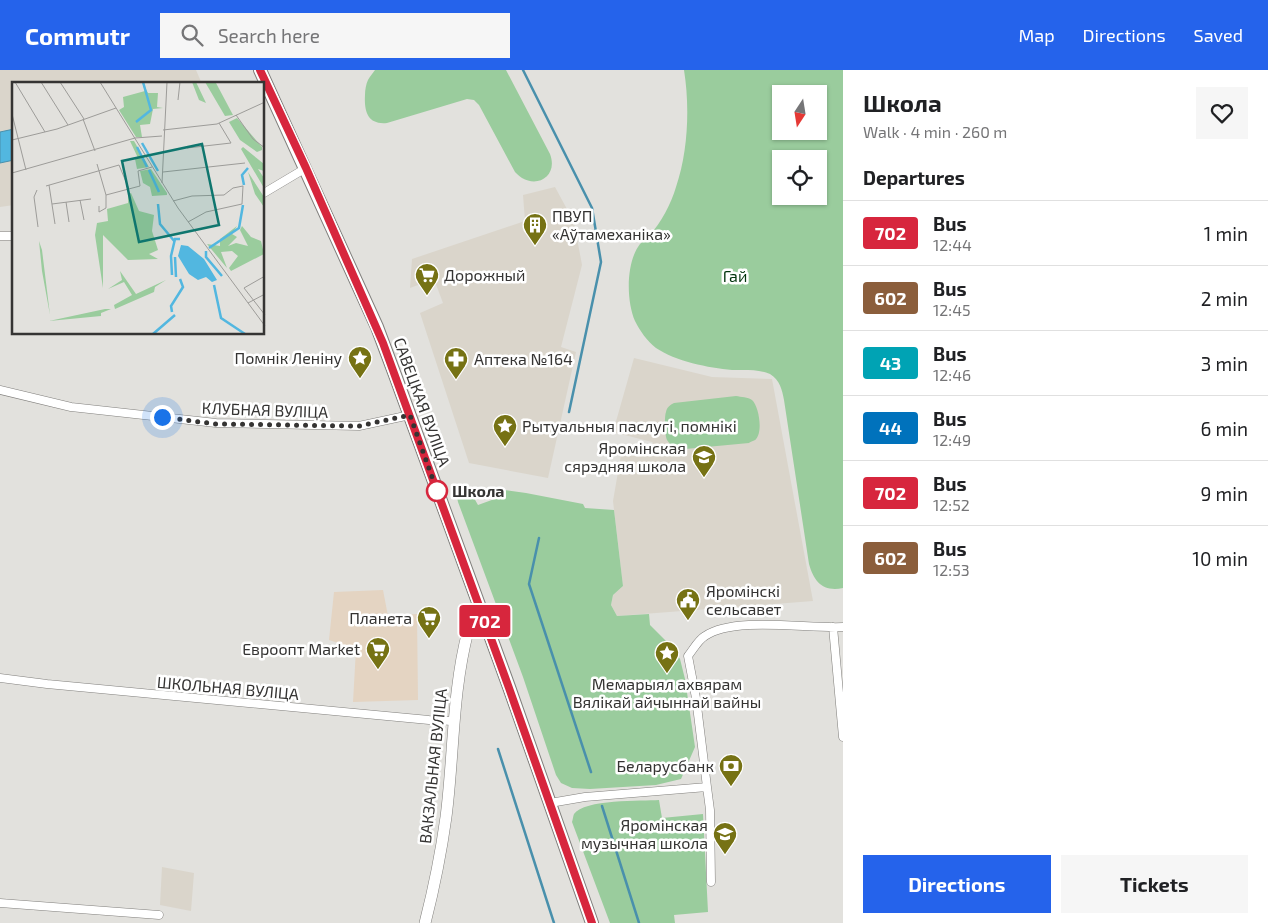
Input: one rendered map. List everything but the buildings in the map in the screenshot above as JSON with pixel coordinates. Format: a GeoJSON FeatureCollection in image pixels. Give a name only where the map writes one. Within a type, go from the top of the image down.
{"type":"FeatureCollection","features":[{"type":"Feature","properties":{"kind":"main road","name":"САВЕЦКАЯ ВУЛІЦА"},"geometry":{"type":"LineString","coordinates":[[260,70],[377,327],[592,923]]}},
{"type":"Feature","properties":{"kind":"street"},"geometry":{"type":"LineString","coordinates":[[265,192],[306,168]]}},
{"type":"Feature","properties":{"kind":"street","name":"КЛУБНАЯ ВУЛІЦА"},"geometry":{"type":"LineString","coordinates":[[0,390],[71,407],[216,424],[359,426],[410,415]]}},
{"type":"Feature","properties":{"kind":"street","name":"ВАКЗАЛЬНАЯ ВУЛІЦА"},"geometry":{"type":"LineString","coordinates":[[426,923],[446,817],[454,721],[462,657],[468,631],[484,620]]}},
{"type":"Feature","properties":{"kind":"street"},"geometry":{"type":"LineString","coordinates":[[711,882],[710,810],[696,698],[688,656],[700,640],[714,631],[744,626],[774,625],[843,627]]}},
{"type":"Feature","properties":{"kind":"street"},"geometry":{"type":"LineString","coordinates":[[833,627],[843,737]]}},
{"type":"Feature","properties":{"kind":"street","name":"ШКОЛЬНАЯ ВУЛІЦА"},"geometry":{"type":"LineString","coordinates":[[0,678],[57,685],[454,721]]}},
{"type":"Feature","properties":{"kind":"street"},"geometry":{"type":"LineString","coordinates":[[550,803],[585,797],[707,787]]}},
{"type":"Feature","properties":{"kind":"street"},"geometry":{"type":"LineString","coordinates":[[0,903],[159,915]]}},
{"type":"Feature","properties":{"kind":"shaded area"},"geometry":{"type":"Polygon","coordinates":[[[0,70],[196,70],[201,82],[12,82],[12,205],[0,207],[0,70]]]}},
{"type":"Feature","properties":{"kind":"shaded area"},"geometry":{"type":"Polygon","coordinates":[[[555,187],[574,222],[582,265],[561,347],[576,352],[548,478],[469,463],[420,313],[443,303],[434,279],[410,288],[412,259],[525,221],[523,195],[555,187]]]}},
{"type":"Feature","properties":{"kind":"shaded area","name":"Яромінская сярэдняя школа"},"geometry":{"type":"Polygon","coordinates":[[[634,358],[712,377],[772,379],[813,601],[617,616],[611,605],[613,595],[623,586],[613,501],[622,449],[655,454],[656,447],[652,442],[613,432],[634,358]]]}},
{"type":"Feature","properties":{"kind":"shaded area"},"geometry":{"type":"Polygon","coordinates":[[[383,590],[388,616],[417,614],[418,700],[353,702],[356,649],[329,640],[334,592],[383,590]]]}},
{"type":"Feature","properties":{"kind":"shaded area"},"geometry":{"type":"Polygon","coordinates":[[[162,867],[194,873],[191,911],[160,905],[162,867]]]}},
{"type":"Feature","properties":{"kind":"green space"},"geometry":{"type":"Polygon","coordinates":[[[375,70],[506,70],[550,154],[552,161],[549,173],[545,178],[535,181],[528,181],[517,174],[479,105],[474,100],[467,99],[387,123],[371,120],[365,107],[365,91],[368,80],[375,70]]]}},
{"type":"Feature","properties":{"kind":"green space","name":"Гай"},"geometry":{"type":"Polygon","coordinates":[[[684,70],[843,70],[843,588],[830,588],[820,584],[809,564],[784,400],[776,379],[770,374],[761,371],[713,368],[664,353],[644,336],[632,312],[629,281],[632,261],[640,244],[658,225],[674,193],[683,159],[687,129],[687,99],[684,70]]]}},
{"type":"Feature","properties":{"kind":"green space"},"geometry":{"type":"Polygon","coordinates":[[[736,396],[752,400],[757,408],[760,425],[758,436],[755,440],[749,443],[685,449],[673,446],[667,440],[665,414],[669,406],[674,403],[736,396]]]}},
{"type":"Feature","properties":{"kind":"green space"},"geometry":{"type":"Polygon","coordinates":[[[466,484],[478,505],[500,497],[496,489],[583,504],[585,508],[614,510],[623,586],[613,595],[611,605],[617,616],[649,614],[650,625],[671,646],[680,659],[685,679],[695,747],[681,779],[656,785],[590,789],[572,788],[561,783],[556,775],[523,677],[458,502],[459,492],[466,484]]]}},
{"type":"Feature","properties":{"kind":"green space"},"geometry":{"type":"Polygon","coordinates":[[[659,800],[662,818],[703,814],[708,912],[674,915],[675,923],[610,923],[572,822],[574,815],[580,809],[601,803],[659,800]]]}},
{"type":"Feature","properties":{"kind":"water"},"geometry":{"type":"Polygon","coordinates":[[[12,129],[12,160],[0,163],[0,132],[12,129]]]}},
{"type":"Feature","properties":{"kind":"waterway"},"geometry":{"type":"LineString","coordinates":[[523,70],[592,208],[601,262],[569,412]]}},
{"type":"Feature","properties":{"kind":"waterway"},"geometry":{"type":"LineString","coordinates":[[539,538],[529,584],[591,772]]}},
{"type":"Feature","properties":{"kind":"waterway"},"geometry":{"type":"LineString","coordinates":[[498,749],[554,923]]}},
{"type":"Feature","properties":{"kind":"waterway"},"geometry":{"type":"LineString","coordinates":[[602,806],[639,923]]}},
{"type":"Feature","properties":{"kind":"bus line","name":"702"},"geometry":{"type":"LineString","coordinates":[[260,70],[377,327],[509,688],[592,923]]}},
{"type":"Feature","properties":{"kind":"place","name":"ПВУП «Аўтамеханіка»"},"geometry":{"type":"Point","coordinates":[535,246]}},
{"type":"Feature","properties":{"kind":"place","name":"Дорожный"},"geometry":{"type":"Point","coordinates":[427,296]}},
{"type":"Feature","properties":{"kind":"place","name":"Помнік Леніну"},"geometry":{"type":"Point","coordinates":[360,379]}},
{"type":"Feature","properties":{"kind":"place","name":"Аптека №164"},"geometry":{"type":"Point","coordinates":[456,380]}},
{"type":"Feature","properties":{"kind":"place","name":"Рытуальныя паслугі, помнікі"},"geometry":{"type":"Point","coordinates":[505,447]}},
{"type":"Feature","properties":{"kind":"place","name":"Яромінская сярэдняя школа"},"geometry":{"type":"Point","coordinates":[704,478]}},
{"type":"Feature","properties":{"kind":"place","name":"Школа"},"geometry":{"type":"Point","coordinates":[437,491]}},
{"type":"Feature","properties":{"kind":"place","name":"Яромінскі сельсавет"},"geometry":{"type":"Point","coordinates":[688,621]}},
{"type":"Feature","properties":{"kind":"place","name":"Планета"},"geometry":{"type":"Point","coordinates":[429,639]}},
{"type":"Feature","properties":{"kind":"place","name":"Евроопт Market"},"geometry":{"type":"Point","coordinates":[378,670]}},
{"type":"Feature","properties":{"kind":"place","name":"Мемарыял ахвярам Вялікай айчыннай вайны"},"geometry":{"type":"Point","coordinates":[667,674]}},
{"type":"Feature","properties":{"kind":"place","name":"Беларусбанк"},"geometry":{"type":"Point","coordinates":[731,787]}},
{"type":"Feature","properties":{"kind":"place","name":"Яромінская музычная школа"},"geometry":{"type":"Point","coordinates":[725,855]}},
{"type":"Feature","properties":{"kind":"route"},"geometry":{"type":"LineString","coordinates":[[162,417],[216,424],[359,426],[410,415],[437,491]]}}]}
